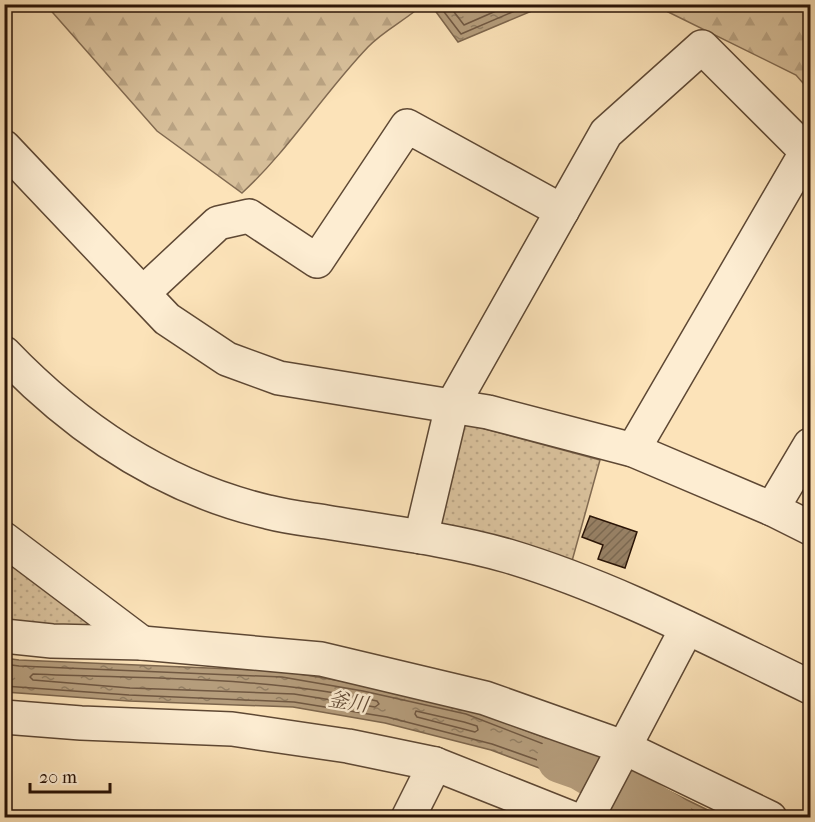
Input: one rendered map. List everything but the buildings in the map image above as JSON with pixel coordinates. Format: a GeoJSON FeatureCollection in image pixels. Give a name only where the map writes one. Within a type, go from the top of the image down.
{"type":"FeatureCollection","features":[{"type":"Feature","properties":{"kind":"street"},"geometry":{"type":"LineString","coordinates":[[421,537],[453,406],[606,133],[702,47],[809,153],[633,450]]}},
{"type":"Feature","properties":{"kind":"street"},"geometry":{"type":"LineString","coordinates":[[143,293],[218,222],[249,216],[317,261],[408,126],[562,211]]}},
{"type":"Feature","properties":{"kind":"street"},"geometry":{"type":"LineString","coordinates":[[4,147],[167,319],[227,359],[279,378],[488,412],[633,450],[772,509],[810,528]]}},
{"type":"Feature","properties":{"kind":"street"},"geometry":{"type":"LineString","coordinates":[[9,366],[98,436],[149,467],[219,499],[270,513],[421,537],[506,556],[563,574],[687,628],[810,687]]}},
{"type":"Feature","properties":{"kind":"street"},"geometry":{"type":"LineString","coordinates":[[772,509],[810,445]]}},
{"type":"Feature","properties":{"kind":"street"},"geometry":{"type":"LineString","coordinates":[[4,539],[142,643]]}},
{"type":"Feature","properties":{"kind":"street"},"geometry":{"type":"LineString","coordinates":[[4,717],[81,723],[232,729],[348,746],[435,764],[582,816],[620,752],[687,628]]}},
{"type":"Feature","properties":{"kind":"street"},"geometry":{"type":"LineString","coordinates":[[4,636],[52,642],[142,643],[321,659],[485,698],[620,752],[770,818]]}},
{"type":"Feature","properties":{"kind":"street"},"geometry":{"type":"LineString","coordinates":[[408,818],[435,764]]}},
{"type":"Feature","properties":{"kind":"green space"},"geometry":{"type":"Polygon","coordinates":[[[410,4],[415,11],[368,47],[275,159],[242,193],[157,131],[46,5],[410,4]]]}},
{"type":"Feature","properties":{"kind":"green space"},"geometry":{"type":"Polygon","coordinates":[[[654,5],[810,5],[810,91],[796,75],[654,5]]]}},
{"type":"Feature","properties":{"kind":"green space"},"geometry":{"type":"Polygon","coordinates":[[[463,423],[600,460],[572,561],[435,523],[463,423]]]}},
{"type":"Feature","properties":{"kind":"green space"},"geometry":{"type":"Polygon","coordinates":[[[4,551],[90,624],[78,630],[5,621],[4,551]]]}},
{"type":"Feature","properties":{"kind":"water"},"geometry":{"type":"Polygon","coordinates":[[[431,5],[546,5],[458,42],[431,5]]]}},
{"type":"Feature","properties":{"kind":"water"},"geometry":{"type":"Polygon","coordinates":[[[4,658],[282,671],[365,685],[468,709],[605,760],[590,787],[491,750],[385,723],[293,707],[129,701],[5,692],[4,658]]]}},
{"type":"Feature","properties":{"kind":"water"},"geometry":{"type":"Polygon","coordinates":[[[634,774],[722,817],[647,817],[617,803],[634,774]]]}},
{"type":"Feature","properties":{"kind":"waterway","name":"釜川"},"geometry":{"type":"LineString","coordinates":[[561,759],[581,766],[669,818]]}}]}
